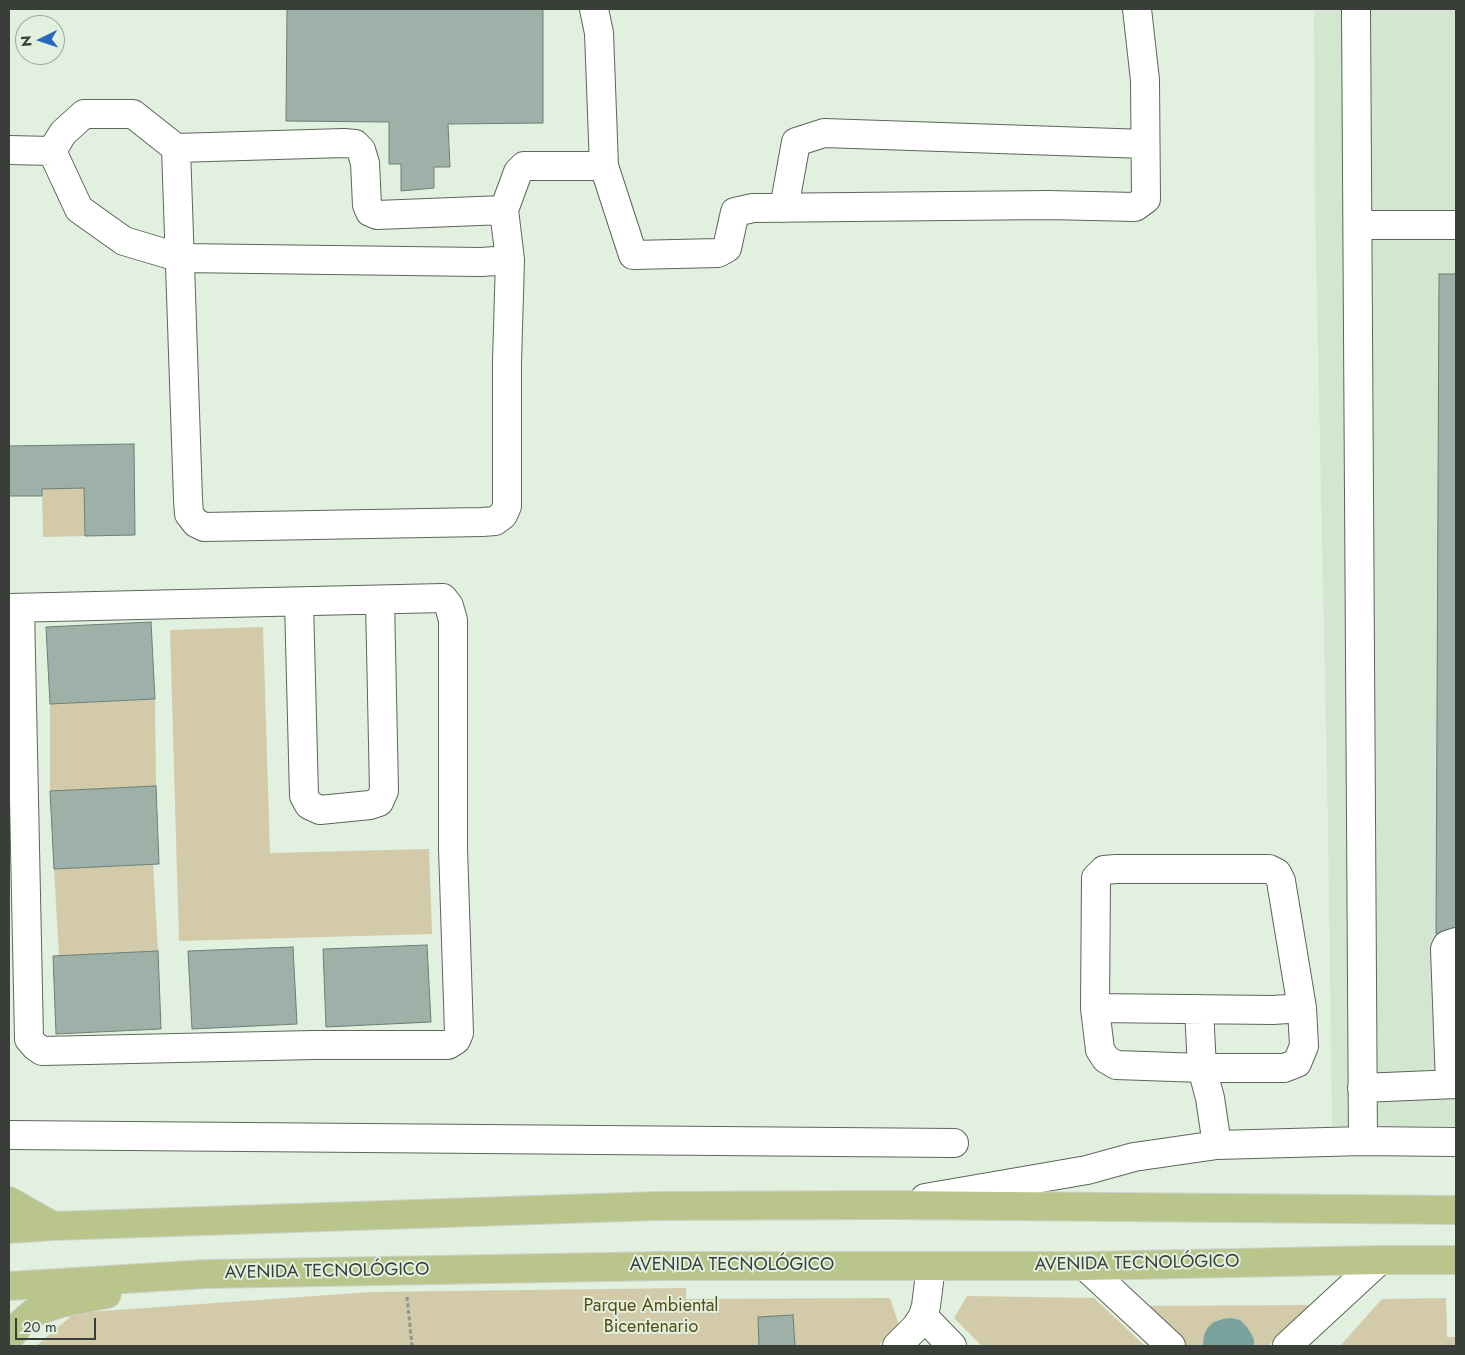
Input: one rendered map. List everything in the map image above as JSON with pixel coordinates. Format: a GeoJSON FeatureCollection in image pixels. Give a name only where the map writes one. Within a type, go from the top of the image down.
{"type":"FeatureCollection","features":[{"type":"Feature","properties":{"kind":"main road"},"geometry":{"type":"LineString","coordinates":[[9,1201],[53,1226]]}},
{"type":"Feature","properties":{"kind":"main road"},"geometry":{"type":"LineString","coordinates":[[9,1229],[657,1206],[890,1205],[1456,1210]]}},
{"type":"Feature","properties":{"kind":"main road","name":"AVENIDA TECNOLÓGICO"},"geometry":{"type":"LineString","coordinates":[[9,1286],[207,1274],[403,1270],[664,1266],[1085,1266],[1456,1260]]}},
{"type":"Feature","properties":{"kind":"main road"},"geometry":{"type":"LineString","coordinates":[[9,1338],[19,1325],[34,1312],[62,1303],[207,1274]]}},
{"type":"Feature","properties":{"kind":"street"},"geometry":{"type":"LineString","coordinates":[[594,9],[599,32],[604,166],[633,255],[718,254],[727,248],[735,212],[753,208],[1039,205],[1135,207],[1146,199],[1145,80],[1137,9]]}},
{"type":"Feature","properties":{"kind":"street"},"geometry":{"type":"LineString","coordinates":[[1356,9],[1359,225],[1363,1141]]}},
{"type":"Feature","properties":{"kind":"street"},"geometry":{"type":"LineString","coordinates":[[52,151],[63,133],[84,114],[133,114],[176,148],[355,144],[361,150],[365,163],[367,205],[370,212],[377,216],[504,210]]}},
{"type":"Feature","properties":{"kind":"street"},"geometry":{"type":"LineString","coordinates":[[784,208],[796,142],[824,133],[1145,144]]}},
{"type":"Feature","properties":{"kind":"street"},"geometry":{"type":"LineString","coordinates":[[176,148],[190,514],[196,523],[204,527],[482,522],[495,521],[503,515],[507,506],[507,362],[510,260],[504,210],[518,172],[524,166],[604,166]]}},
{"type":"Feature","properties":{"kind":"street"},"geometry":{"type":"LineString","coordinates":[[9,150],[52,151]]}},
{"type":"Feature","properties":{"kind":"street"},"geometry":{"type":"LineString","coordinates":[[52,151],[79,209],[124,241],[181,258],[481,262],[510,260]]}},
{"type":"Feature","properties":{"kind":"street"},"geometry":{"type":"LineString","coordinates":[[1359,225],[1456,225]]}},
{"type":"Feature","properties":{"kind":"street"},"geometry":{"type":"LineString","coordinates":[[444,598],[450,606],[453,620],[453,848],[458,1033],[456,1040],[448,1045],[313,1045],[42,1051],[35,1046],[29,1040],[14,608],[380,600],[444,598]]}},
{"type":"Feature","properties":{"kind":"street"},"geometry":{"type":"LineString","coordinates":[[299,602],[304,796],[309,805],[320,810],[370,805],[379,802],[384,791],[380,600]]}},
{"type":"Feature","properties":{"kind":"street"},"geometry":{"type":"LineString","coordinates":[[1270,869],[1277,873],[1281,881],[1302,1008],[1304,1046],[1297,1063],[1284,1068],[1116,1065],[1106,1058],[1100,1050],[1095,1008],[1096,878],[1104,870],[1270,869]]}},
{"type":"Feature","properties":{"kind":"street"},"geometry":{"type":"LineString","coordinates":[[1362,1088],[1453,1084],[1446,948],[1448,944],[1456,942]]}},
{"type":"Feature","properties":{"kind":"street"},"geometry":{"type":"LineString","coordinates":[[1095,1008],[1273,1010],[1302,1008]]}},
{"type":"Feature","properties":{"kind":"street"},"geometry":{"type":"LineString","coordinates":[[1199,1009],[1202,1068],[1210,1098],[1217,1145]]}},
{"type":"Feature","properties":{"kind":"street"},"geometry":{"type":"LineString","coordinates":[[9,1135],[954,1144]]}},
{"type":"Feature","properties":{"kind":"street"},"geometry":{"type":"LineString","coordinates":[[890,1205],[1087,1170],[1134,1157],[1217,1145],[1363,1141],[1456,1142]]}},
{"type":"Feature","properties":{"kind":"street"},"geometry":{"type":"LineString","coordinates":[[1288,1346],[1380,1260]]}},
{"type":"Feature","properties":{"kind":"street"},"geometry":{"type":"LineString","coordinates":[[897,1346],[916,1327],[922,1316],[926,1306],[931,1266]]}},
{"type":"Feature","properties":{"kind":"street"},"geometry":{"type":"LineString","coordinates":[[1085,1266],[1172,1346]]}},
{"type":"Feature","properties":{"kind":"street"},"geometry":{"type":"LineString","coordinates":[[922,1316],[952,1346]]}},
{"type":"Feature","properties":{"kind":"path"},"geometry":{"type":"LineString","coordinates":[[403,1270],[412,1346]]}},
{"type":"Feature","properties":{"kind":"shaded area"},"geometry":{"type":"Polygon","coordinates":[[[1314,9],[1456,9],[1456,1126],[1332,1126],[1328,827],[1315,207],[1314,9]]]}},
{"type":"Feature","properties":{"kind":"green space"},"geometry":{"type":"Polygon","coordinates":[[[84,488],[85,536],[43,537],[42,489],[84,488]]]}},
{"type":"Feature","properties":{"kind":"green space"},"geometry":{"type":"Polygon","coordinates":[[[263,627],[270,853],[429,849],[432,934],[179,941],[170,630],[263,627]]]}},
{"type":"Feature","properties":{"kind":"green space"},"geometry":{"type":"Polygon","coordinates":[[[155,699],[156,786],[50,791],[50,704],[155,699]]]}},
{"type":"Feature","properties":{"kind":"green space"},"geometry":{"type":"Polygon","coordinates":[[[153,864],[158,951],[59,956],[54,869],[153,864]]]}},
{"type":"Feature","properties":{"kind":"green space","name":"Parque Ambiental Bicentenario"},"geometry":{"type":"Polygon","coordinates":[[[686,1288],[686,1299],[890,1298],[899,1325],[878,1346],[36,1346],[75,1313],[371,1292],[686,1288]]]}},
{"type":"Feature","properties":{"kind":"green space"},"geometry":{"type":"Polygon","coordinates":[[[967,1296],[1094,1298],[1145,1346],[982,1346],[954,1318],[967,1296]]]}},
{"type":"Feature","properties":{"kind":"green space"},"geometry":{"type":"Polygon","coordinates":[[[1446,1298],[1447,1337],[1456,1337],[1456,1346],[1340,1346],[1382,1299],[1446,1298]]]}},
{"type":"Feature","properties":{"kind":"green space"},"geometry":{"type":"Polygon","coordinates":[[[1311,1305],[1268,1346],[1185,1346],[1141,1306],[1311,1305]]]}},
{"type":"Feature","properties":{"kind":"water"},"geometry":{"type":"Polygon","coordinates":[[[1231,1318],[1240,1320],[1246,1326],[1254,1340],[1254,1346],[1203,1346],[1204,1335],[1208,1327],[1214,1322],[1231,1318]]]}},
{"type":"Feature","properties":{"kind":"building"},"geometry":{"type":"Polygon","coordinates":[[[287,9],[543,9],[543,123],[448,124],[450,167],[434,167],[434,188],[401,191],[401,164],[389,164],[389,122],[286,121],[287,9]]]}},
{"type":"Feature","properties":{"kind":"building"},"geometry":{"type":"Polygon","coordinates":[[[1439,274],[1456,274],[1456,933],[1436,934],[1439,274]]]}},
{"type":"Feature","properties":{"kind":"building"},"geometry":{"type":"Polygon","coordinates":[[[134,444],[135,535],[85,536],[84,488],[42,489],[42,496],[9,496],[9,446],[134,444]]]}},
{"type":"Feature","properties":{"kind":"building"},"geometry":{"type":"Polygon","coordinates":[[[151,622],[155,699],[50,704],[46,627],[151,622]]]}},
{"type":"Feature","properties":{"kind":"building"},"geometry":{"type":"Polygon","coordinates":[[[156,786],[159,864],[54,869],[50,791],[156,786]]]}},
{"type":"Feature","properties":{"kind":"building"},"geometry":{"type":"Polygon","coordinates":[[[427,945],[431,1022],[326,1027],[323,949],[427,945]]]}},
{"type":"Feature","properties":{"kind":"building"},"geometry":{"type":"Polygon","coordinates":[[[293,947],[297,1024],[192,1029],[188,951],[293,947]]]}},
{"type":"Feature","properties":{"kind":"building"},"geometry":{"type":"Polygon","coordinates":[[[158,951],[161,1029],[56,1034],[53,956],[158,951]]]}},
{"type":"Feature","properties":{"kind":"building"},"geometry":{"type":"Polygon","coordinates":[[[793,1315],[795,1346],[759,1346],[758,1317],[793,1315]]]}}]}
